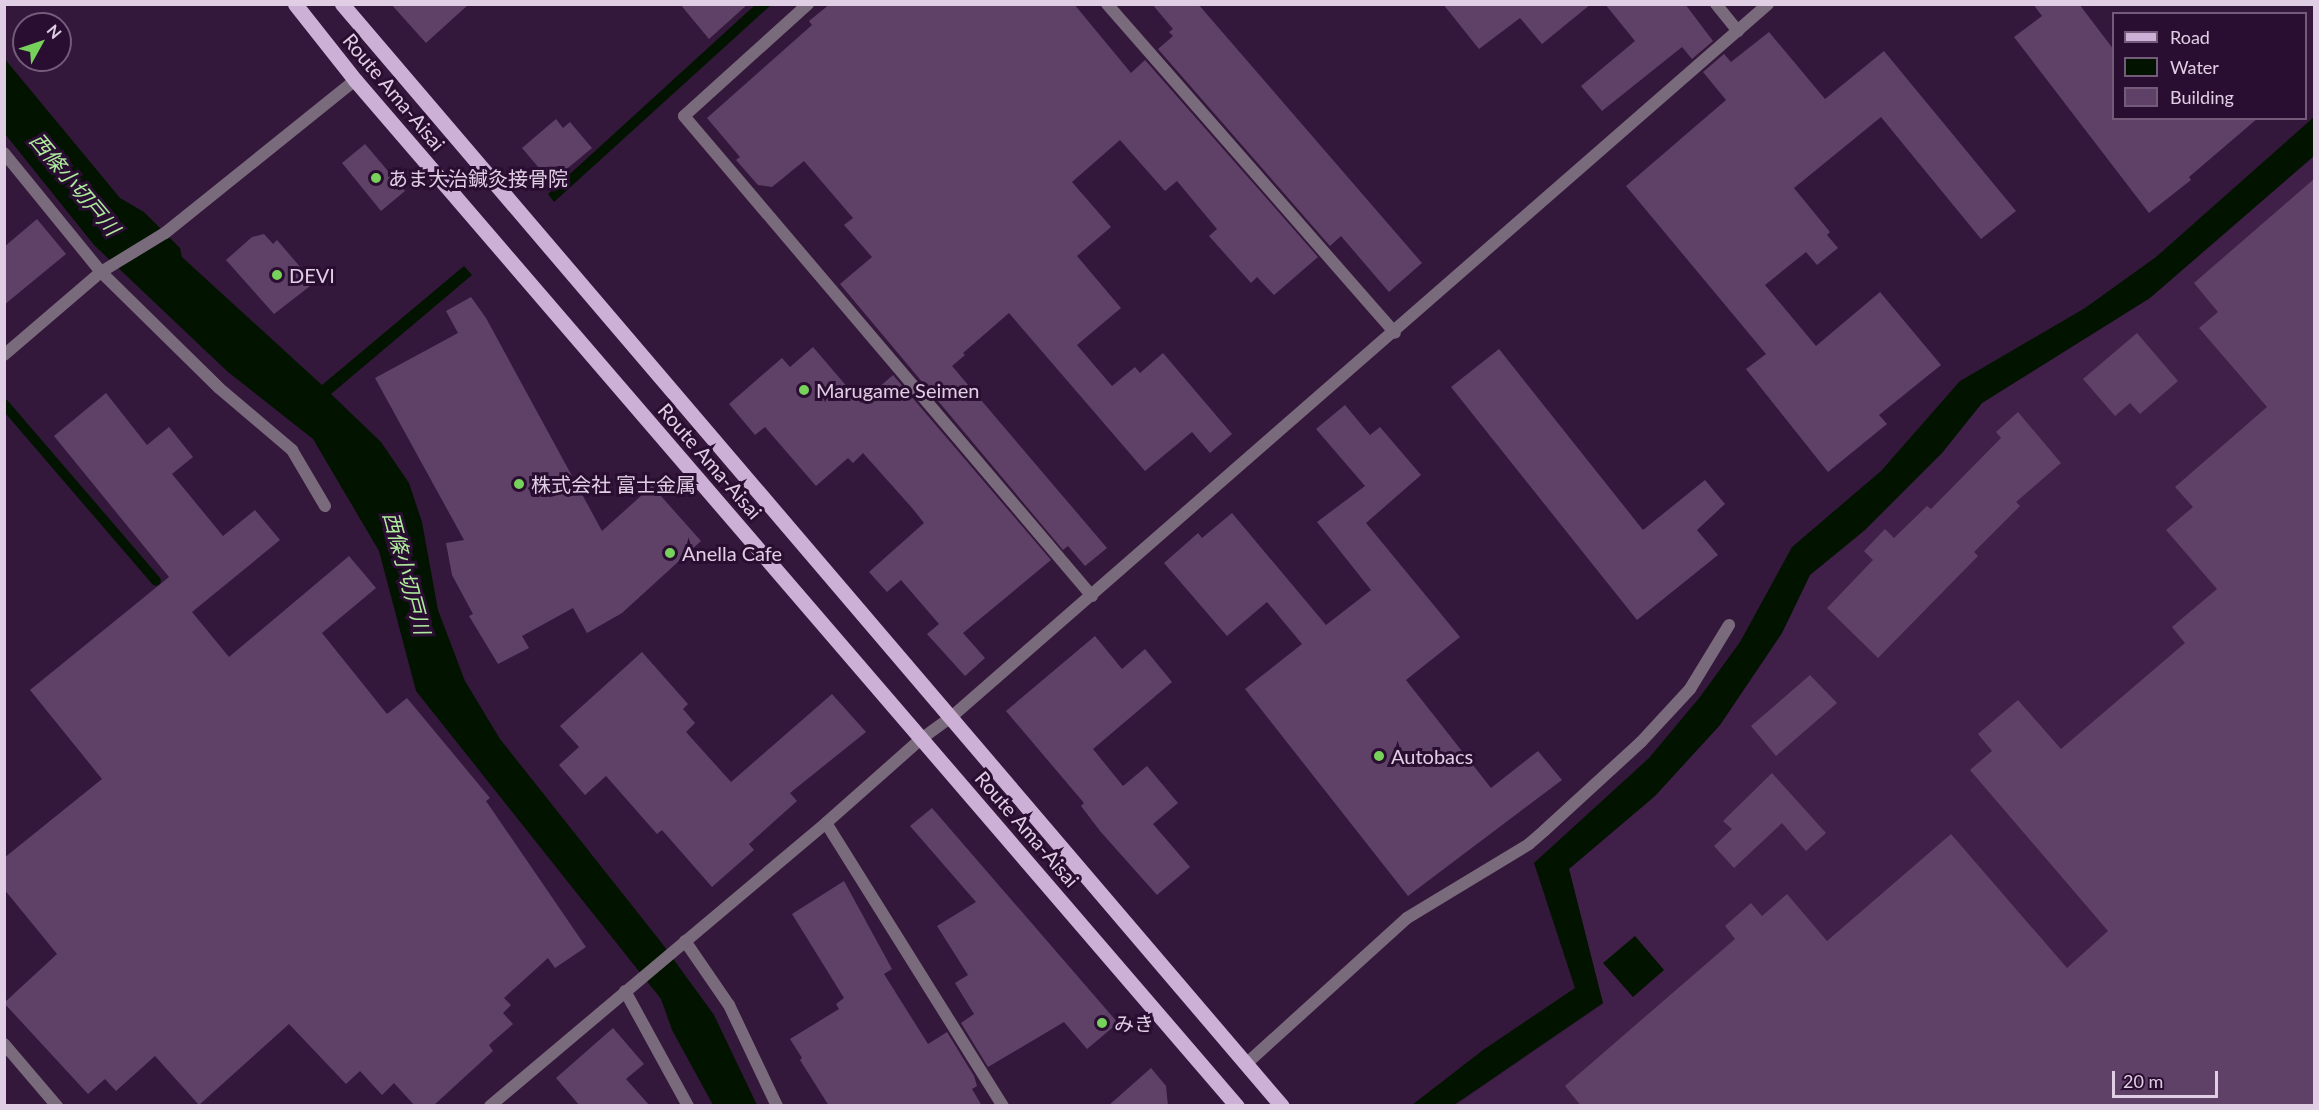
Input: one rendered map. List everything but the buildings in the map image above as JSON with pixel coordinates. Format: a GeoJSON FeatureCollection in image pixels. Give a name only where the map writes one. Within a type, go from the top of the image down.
{"type":"FeatureCollection","features":[{"type":"Feature","properties":{"kind":"main road","name":"Route Ama-Aisai"},"geometry":{"type":"LineString","coordinates":[[296,4],[354,80],[1237,1106]]}},
{"type":"Feature","properties":{"kind":"main road","name":"Route Ama-Aisai"},"geometry":{"type":"LineString","coordinates":[[342,4],[949,719],[1282,1106]]}},
{"type":"Feature","properties":{"kind":"street"},"geometry":{"type":"LineString","coordinates":[[808,4],[684,116],[1092,596]]}},
{"type":"Feature","properties":{"kind":"street"},"geometry":{"type":"LineString","coordinates":[[1107,4],[1395,333]]}},
{"type":"Feature","properties":{"kind":"street"},"geometry":{"type":"LineString","coordinates":[[1716,4],[1737,31]]}},
{"type":"Feature","properties":{"kind":"street"},"geometry":{"type":"LineString","coordinates":[[490,1106],[826,824],[921,739],[949,719],[1092,596],[1768,4]]}},
{"type":"Feature","properties":{"kind":"street"},"geometry":{"type":"LineString","coordinates":[[4,355],[106,269],[165,233],[354,80]]}},
{"type":"Feature","properties":{"kind":"street"},"geometry":{"type":"LineString","coordinates":[[4,153],[106,269],[219,388],[292,450],[325,506]]}},
{"type":"Feature","properties":{"kind":"street"},"geometry":{"type":"LineString","coordinates":[[1246,1064],[1407,918],[1529,844],[1597,782],[1690,688],[1729,625]]}},
{"type":"Feature","properties":{"kind":"street"},"geometry":{"type":"LineString","coordinates":[[826,824],[1003,1106]]}},
{"type":"Feature","properties":{"kind":"street"},"geometry":{"type":"LineString","coordinates":[[685,941],[729,1005],[777,1106]]}},
{"type":"Feature","properties":{"kind":"street"},"geometry":{"type":"LineString","coordinates":[[626,991],[688,1106]]}},
{"type":"Feature","properties":{"kind":"street"},"geometry":{"type":"LineString","coordinates":[[4,1044],[57,1106]]}},
{"type":"Feature","properties":{"kind":"shaded area"},"geometry":{"type":"Polygon","coordinates":[[[2314,156],[2314,1105],[1454,1106],[1603,1004],[1569,869],[1655,796],[1720,725],[1782,633],[1810,575],[1865,530],[1942,453],[1982,403],[2150,298],[2314,156]]]}},
{"type":"Feature","properties":{"kind":"water"},"geometry":{"type":"Polygon","coordinates":[[[755,5],[771,5],[554,202],[548,194],[755,5]]]}},
{"type":"Feature","properties":{"kind":"water","name":"西條小切戸川"},"geometry":{"type":"Polygon","coordinates":[[[4,58],[12,68],[12,72],[16,72],[120,198],[144,212],[180,248],[182,257],[322,385],[464,266],[472,275],[331,394],[381,442],[409,483],[422,522],[438,610],[465,681],[500,739],[661,942],[714,1015],[757,1105],[713,1105],[672,1030],[661,999],[416,691],[379,551],[313,439],[228,372],[94,245],[5,134],[4,58]]]}},
{"type":"Feature","properties":{"kind":"water"},"geometry":{"type":"Polygon","coordinates":[[[2314,117],[2314,156],[2150,298],[1982,403],[1942,453],[1865,530],[1810,575],[1782,633],[1720,725],[1655,796],[1569,869],[1603,1003],[1454,1105],[1412,1105],[1483,1050],[1575,988],[1534,863],[1649,758],[1700,697],[1740,642],[1792,547],[1881,471],[1960,381],[2085,308],[2156,257],[2314,117]]]}},
{"type":"Feature","properties":{"kind":"water"},"geometry":{"type":"Polygon","coordinates":[[[1635,936],[1664,970],[1633,997],[1603,963],[1635,936]]]}},
{"type":"Feature","properties":{"kind":"waterway"},"geometry":{"type":"LineString","coordinates":[[4,404],[156,581]]}},
{"type":"Feature","properties":{"kind":"place","name":"あま大治鍼灸接骨院"},"geometry":{"type":"Point","coordinates":[376,178]}},
{"type":"Feature","properties":{"kind":"place","name":"DEVI"},"geometry":{"type":"Point","coordinates":[277,275]}},
{"type":"Feature","properties":{"kind":"place","name":"Marugame Seimen"},"geometry":{"type":"Point","coordinates":[804,390]}},
{"type":"Feature","properties":{"kind":"place","name":"株式会社 富士金属"},"geometry":{"type":"Point","coordinates":[519,484]}},
{"type":"Feature","properties":{"kind":"place","name":"Anella Cafe"},"geometry":{"type":"Point","coordinates":[670,553]}},
{"type":"Feature","properties":{"kind":"place","name":"Autobacs"},"geometry":{"type":"Point","coordinates":[1379,756]}},
{"type":"Feature","properties":{"kind":"place","name":"みき"},"geometry":{"type":"Point","coordinates":[1102,1023]}}]}
